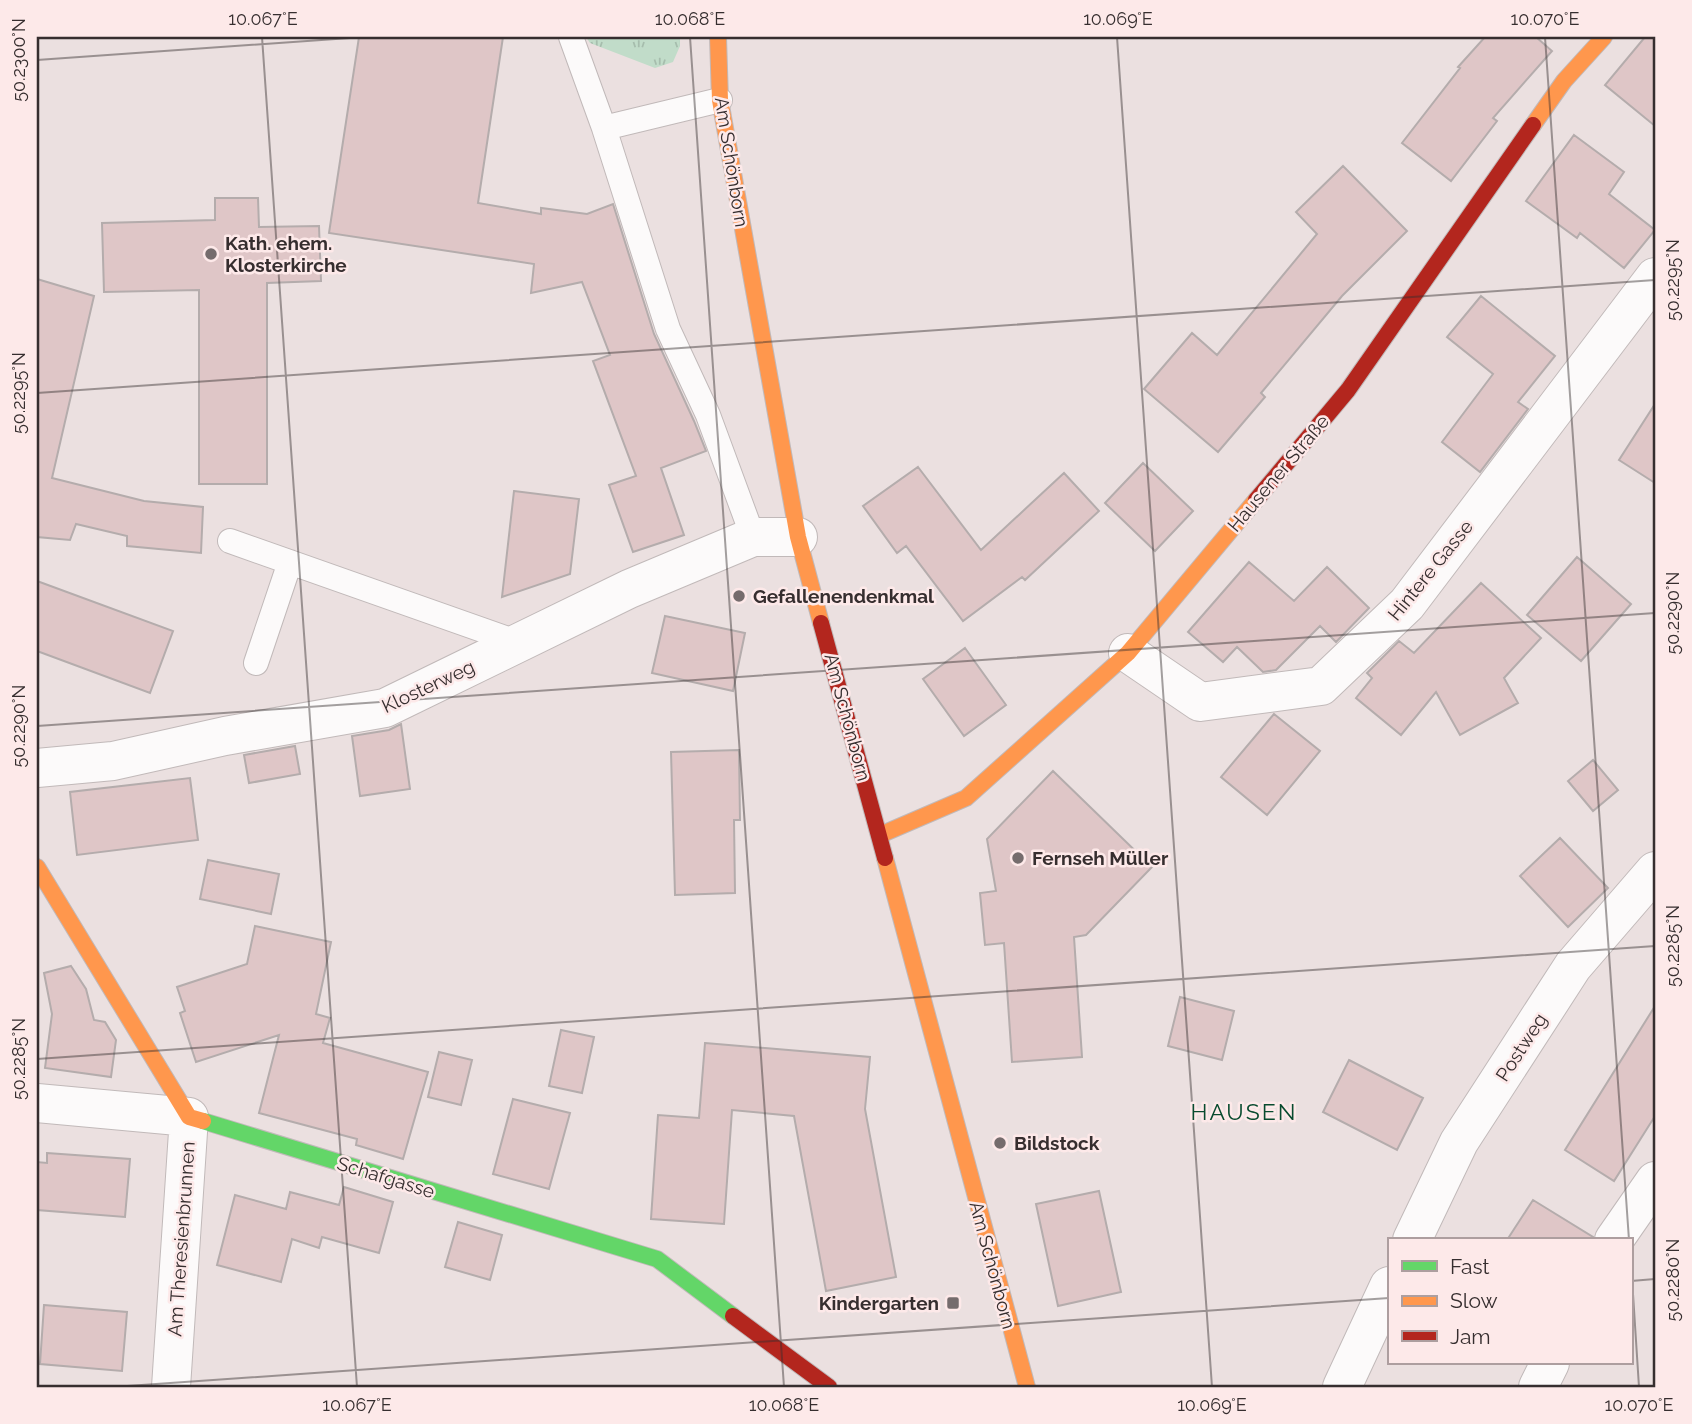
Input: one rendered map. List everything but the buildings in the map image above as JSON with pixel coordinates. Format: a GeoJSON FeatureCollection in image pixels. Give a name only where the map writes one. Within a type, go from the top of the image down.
{"type":"FeatureCollection","features":[{"type":"Feature","properties":{"kind":"street","name":"Am Schönborn"},"geometry":{"type":"LineString","coordinates":[[718,37],[720,100],[799,537],[1027,1387]]}},
{"type":"Feature","properties":{"kind":"street","name":"Hausener Straße"},"geometry":{"type":"LineString","coordinates":[[880,835],[966,798],[1128,653],[1348,390],[1564,81],[1604,37]]}},
{"type":"Feature","properties":{"kind":"street","name":"Hintere Gasse"},"geometry":{"type":"LineString","coordinates":[[1128,653],[1200,702],[1321,686],[1407,604],[1655,277]]}},
{"type":"Feature","properties":{"kind":"street","name":"Klosterweg"},"geometry":{"type":"LineString","coordinates":[[37,768],[113,761],[225,736],[386,708],[629,589],[753,537],[799,537]]}},
{"type":"Feature","properties":{"kind":"street"},"geometry":{"type":"LineString","coordinates":[[37,867],[189,1117]]}},
{"type":"Feature","properties":{"kind":"street","name":"Postweg"},"geometry":{"type":"LineString","coordinates":[[1413,1238],[1460,1143],[1573,966],[1655,871]]}},
{"type":"Feature","properties":{"kind":"street","name":"Am Theresienbrunnen"},"geometry":{"type":"LineString","coordinates":[[37,1103],[189,1117],[172,1387]]}},
{"type":"Feature","properties":{"kind":"street","name":"Schafgasse"},"geometry":{"type":"LineString","coordinates":[[189,1117],[657,1259],[825,1387]]}},
{"type":"Feature","properties":{"kind":"street"},"geometry":{"type":"LineString","coordinates":[[1615,1238],[1655,1181]]}},
{"type":"Feature","properties":{"kind":"street"},"geometry":{"type":"LineString","coordinates":[[1342,1387],[1388,1288]]}},
{"type":"Feature","properties":{"kind":"street"},"geometry":{"type":"LineString","coordinates":[[1538,1387],[1550,1364]]}},
{"type":"Feature","properties":{"kind":"lane"},"geometry":{"type":"LineString","coordinates":[[571,37],[604,128],[668,329],[708,415],[753,537]]}},
{"type":"Feature","properties":{"kind":"lane"},"geometry":{"type":"LineString","coordinates":[[604,128],[720,100]]}},
{"type":"Feature","properties":{"kind":"lane"},"geometry":{"type":"LineString","coordinates":[[230,541],[519,643]]}},
{"type":"Feature","properties":{"kind":"lane"},"geometry":{"type":"LineString","coordinates":[[256,663],[290,562]]}},
{"type":"Feature","properties":{"kind":"green space"},"geometry":{"type":"Polygon","coordinates":[[[586,37],[680,37],[680,46],[673,62],[655,68],[590,43],[586,37]]]}},
{"type":"Feature","properties":{"kind":"traffic: fast"},"geometry":{"type":"LineString","coordinates":[[203,1121],[657,1259],[733,1316]]}},
{"type":"Feature","properties":{"kind":"traffic: slow"},"geometry":{"type":"LineString","coordinates":[[718,37],[720,100],[798,537],[821,623]]}},
{"type":"Feature","properties":{"kind":"traffic: slow"},"geometry":{"type":"LineString","coordinates":[[1533,125],[1564,81],[1604,37]]}},
{"type":"Feature","properties":{"kind":"traffic: slow"},"geometry":{"type":"LineString","coordinates":[[880,835],[966,798],[1128,653],[1256,500]]}},
{"type":"Feature","properties":{"kind":"traffic: slow"},"geometry":{"type":"LineString","coordinates":[[885,858],[1027,1387]]}},
{"type":"Feature","properties":{"kind":"traffic: slow"},"geometry":{"type":"LineString","coordinates":[[37,867],[189,1117],[203,1121]]}},
{"type":"Feature","properties":{"kind":"traffic: jam"},"geometry":{"type":"LineString","coordinates":[[1256,500],[1348,390],[1533,125]]}},
{"type":"Feature","properties":{"kind":"traffic: jam"},"geometry":{"type":"LineString","coordinates":[[821,623],[885,858]]}},
{"type":"Feature","properties":{"kind":"traffic: jam"},"geometry":{"type":"LineString","coordinates":[[733,1316],[829,1387]]}},
{"type":"Feature","properties":{"kind":"place","name":"Kath. ehem. Klosterkirche"},"geometry":{"type":"Point","coordinates":[211,254]}},
{"type":"Feature","properties":{"kind":"place","name":"Gefallenendenkmal"},"geometry":{"type":"Point","coordinates":[739,596]}},
{"type":"Feature","properties":{"kind":"place","name":"Fernseh Müller"},"geometry":{"type":"Point","coordinates":[1018,858]}},
{"type":"Feature","properties":{"kind":"place","name":"Bildstock"},"geometry":{"type":"Point","coordinates":[1000,1143]}},
{"type":"Feature","properties":{"kind":"place","name":"Kindergarten"},"geometry":{"type":"Point","coordinates":[953,1303]}},
{"type":"Feature","properties":{"kind":"district","name":"HAUSEN"},"geometry":{"type":"Point","coordinates":[1244,1112]}}]}
